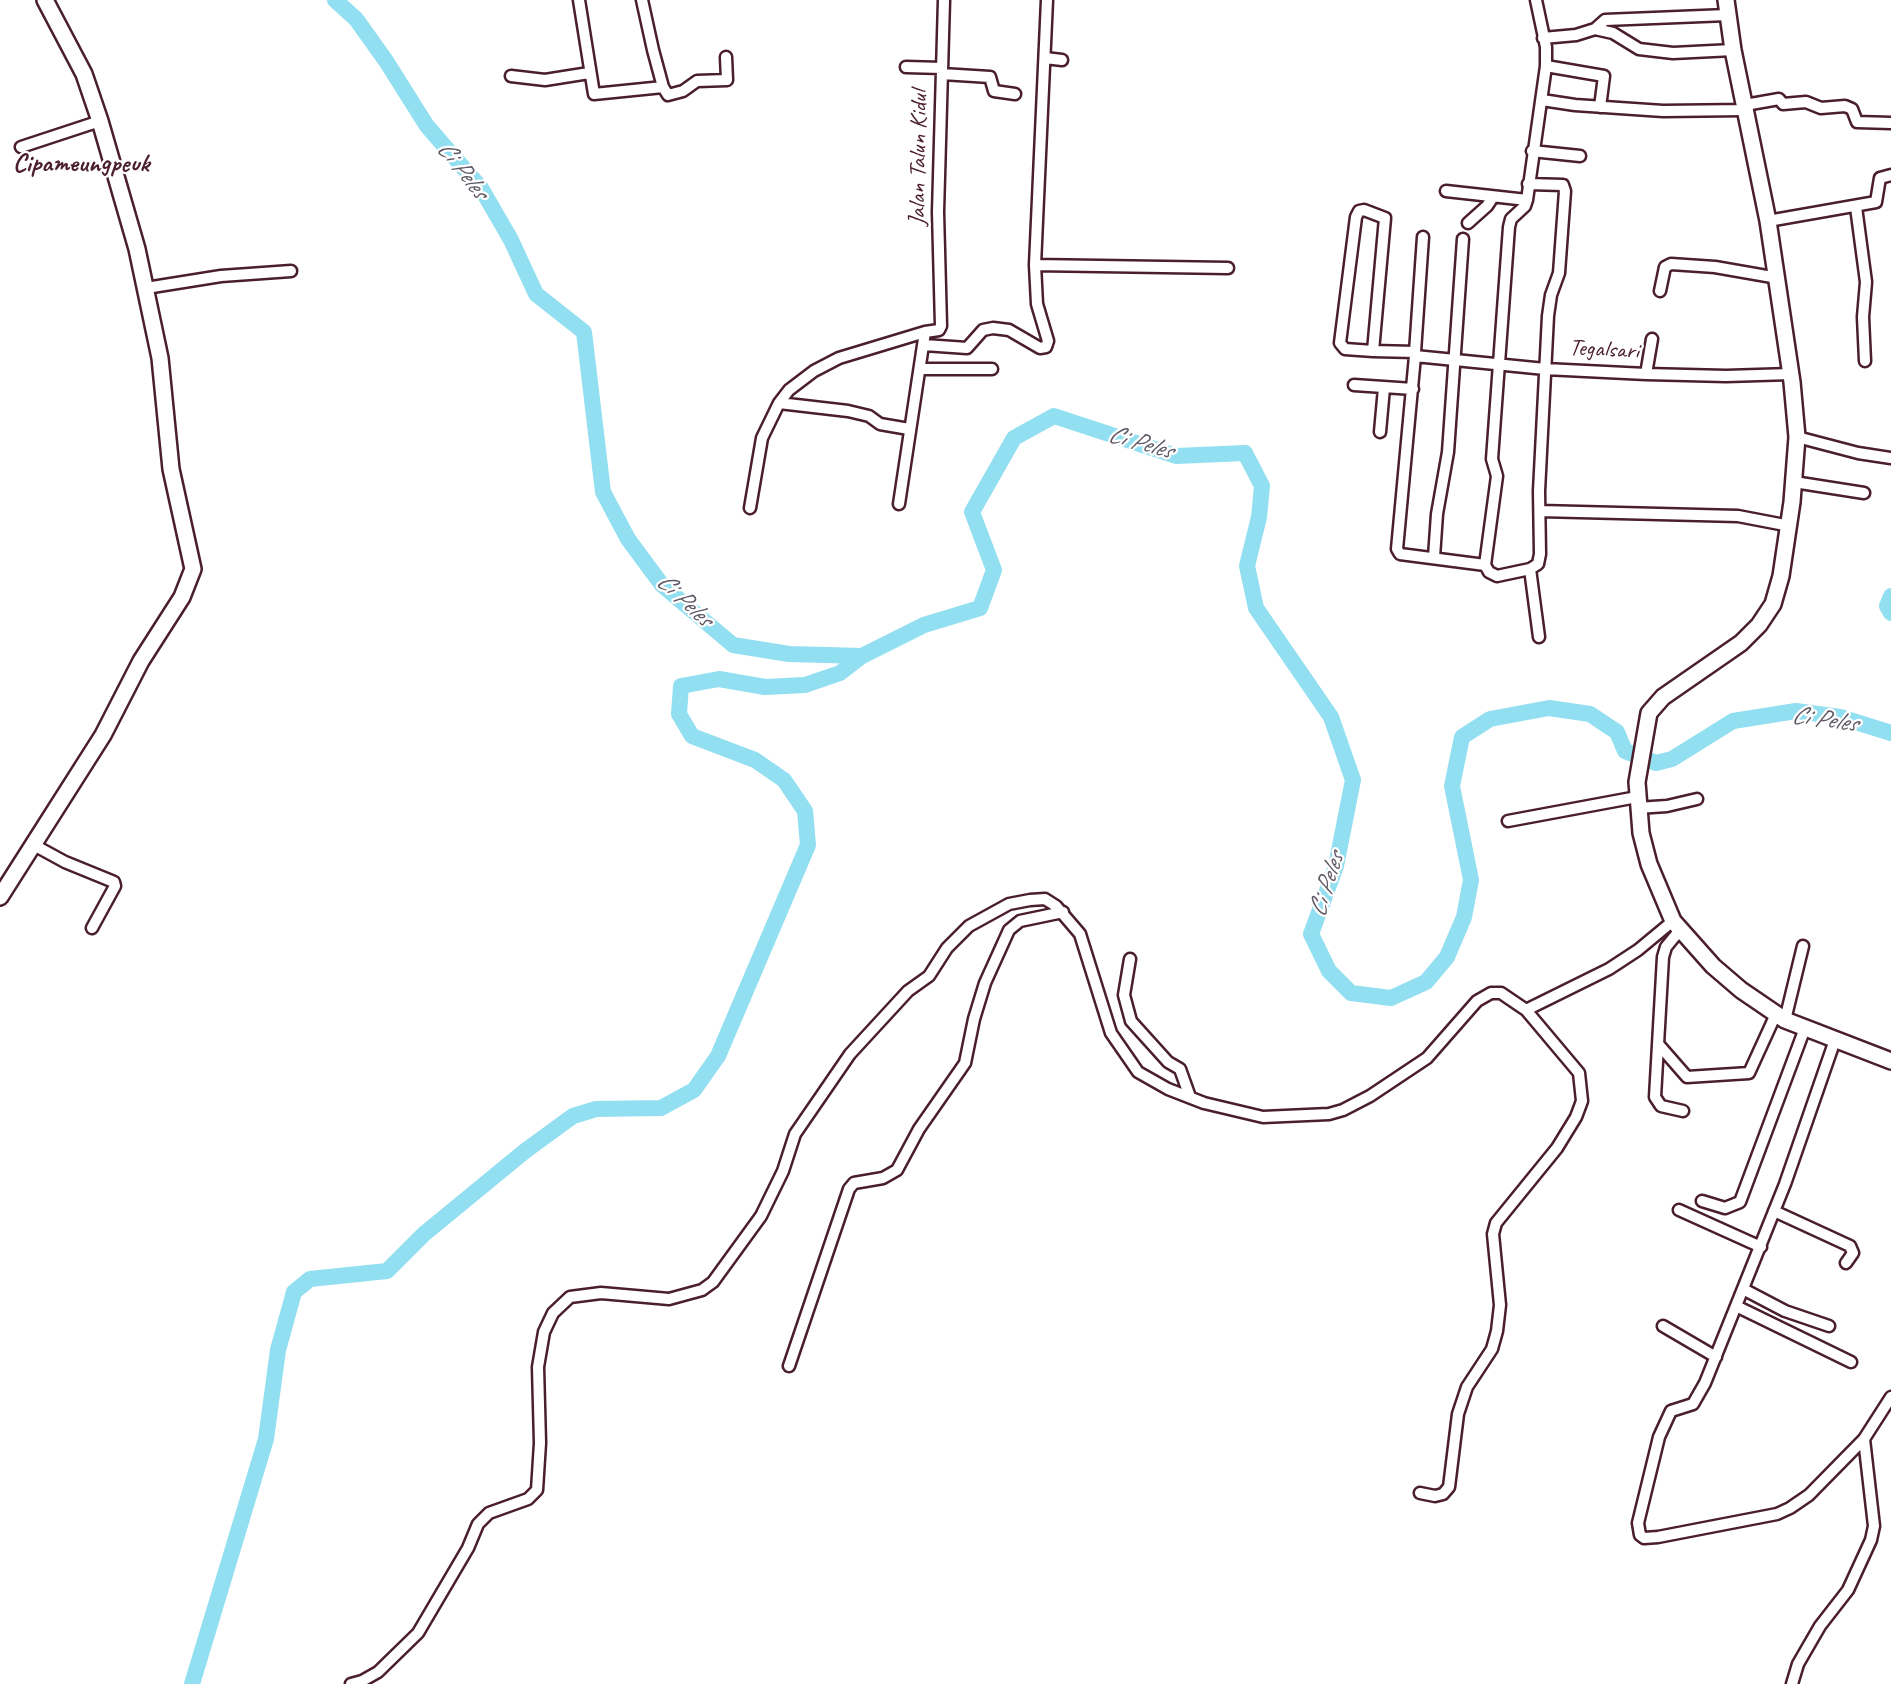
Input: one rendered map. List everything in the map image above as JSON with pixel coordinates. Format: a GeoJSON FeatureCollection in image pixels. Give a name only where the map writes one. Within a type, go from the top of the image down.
{"type":"FeatureCollection","features":[{"type":"Feature","properties":{"kind":"main road"},"geometry":{"type":"LineString","coordinates":[[0,897],[103,735],[141,661],[182,597],[193,569],[171,470],[160,358],[137,249],[100,121],[76,57],[45,0]]}},
{"type":"Feature","properties":{"kind":"main road"},"geometry":{"type":"LineString","coordinates":[[1727,8],[1733,50],[1778,278],[1791,374],[1797,437],[1790,526],[1773,604],[1759,625],[1741,643],[1655,703],[1649,713],[1637,796],[1649,864],[1677,925],[1713,966],[1781,1017],[1891,1061]]}},
{"type":"Feature","properties":{"kind":"street"},"geometry":{"type":"LineString","coordinates":[[579,0],[589,73],[595,95],[663,87]]}},
{"type":"Feature","properties":{"kind":"street"},"geometry":{"type":"LineString","coordinates":[[642,0],[663,87],[668,95],[673,95],[697,81],[724,82],[728,77],[726,57]]}},
{"type":"Feature","properties":{"kind":"street","name":"Jalan Talun Kidul"},"geometry":{"type":"LineString","coordinates":[[925,332],[939,330],[940,317],[938,201],[944,0]]}},
{"type":"Feature","properties":{"kind":"street"},"geometry":{"type":"LineString","coordinates":[[924,345],[967,348],[983,330],[993,328],[1009,330],[1040,348],[1046,347],[1048,341],[1037,304],[1035,265],[1047,0]]}},
{"type":"Feature","properties":{"kind":"street"},"geometry":{"type":"LineString","coordinates":[[1528,184],[1564,187],[1558,273],[1548,316],[1540,554],[1538,564],[1530,569],[1497,576],[1489,572],[1485,565],[1497,476],[1492,459],[1509,227],[1511,219],[1525,206],[1527,200],[1528,184],[1532,151],[1546,66],[1536,0]]}},
{"type":"Feature","properties":{"kind":"street"},"geometry":{"type":"LineString","coordinates":[[1595,30],[1605,20],[1727,8]]}},
{"type":"Feature","properties":{"kind":"street"},"geometry":{"type":"LineString","coordinates":[[1543,38],[1576,35],[1595,30],[1613,33],[1639,49],[1673,53],[1733,50]]}},
{"type":"Feature","properties":{"kind":"street"},"geometry":{"type":"LineString","coordinates":[[1045,58],[1062,60]]}},
{"type":"Feature","properties":{"kind":"street"},"geometry":{"type":"LineString","coordinates":[[1546,66],[1604,76],[1600,107]]}},
{"type":"Feature","properties":{"kind":"street"},"geometry":{"type":"LineString","coordinates":[[906,67],[990,77],[994,91],[1015,94]]}},
{"type":"Feature","properties":{"kind":"street"},"geometry":{"type":"LineString","coordinates":[[511,76],[545,80],[589,73]]}},
{"type":"Feature","properties":{"kind":"street"},"geometry":{"type":"LineString","coordinates":[[1542,100],[1663,111],[1745,107],[1779,99],[1784,104],[1806,102],[1821,108],[1845,106],[1852,109],[1857,122],[1891,123]]}},
{"type":"Feature","properties":{"kind":"street"},"geometry":{"type":"LineString","coordinates":[[21,147],[100,121]]}},
{"type":"Feature","properties":{"kind":"street"},"geometry":{"type":"LineString","coordinates":[[1532,151],[1580,156]]}},
{"type":"Feature","properties":{"kind":"street"},"geometry":{"type":"LineString","coordinates":[[1768,221],[1876,202],[1880,177],[1891,175]]}},
{"type":"Feature","properties":{"kind":"street"},"geometry":{"type":"LineString","coordinates":[[1446,191],[1527,200]]}},
{"type":"Feature","properties":{"kind":"street"},"geometry":{"type":"LineString","coordinates":[[1468,223],[1487,206],[1493,197]]}},
{"type":"Feature","properties":{"kind":"street"},"geometry":{"type":"LineString","coordinates":[[1856,207],[1866,282],[1863,317],[1865,361]]}},
{"type":"Feature","properties":{"kind":"street","name":"Tegalsari"},"geometry":{"type":"LineString","coordinates":[[1373,351],[1385,218],[1364,210],[1359,211],[1356,217],[1340,344],[1345,349],[1373,351],[1415,354],[1545,369],[1726,376],[1791,374]]}},
{"type":"Feature","properties":{"kind":"street"},"geometry":{"type":"LineString","coordinates":[[1423,237],[1413,389],[1397,549],[1400,554],[1485,565]]}},
{"type":"Feature","properties":{"kind":"street"},"geometry":{"type":"LineString","coordinates":[[1434,557],[1439,494],[1448,452],[1463,239]]}},
{"type":"Feature","properties":{"kind":"street"},"geometry":{"type":"LineString","coordinates":[[1660,291],[1665,267],[1671,264],[1715,267],[1778,278]]}},
{"type":"Feature","properties":{"kind":"street"},"geometry":{"type":"LineString","coordinates":[[1035,265],[1228,268]]}},
{"type":"Feature","properties":{"kind":"street"},"geometry":{"type":"LineString","coordinates":[[146,288],[222,276],[291,271]]}},
{"type":"Feature","properties":{"kind":"street"},"geometry":{"type":"LineString","coordinates":[[750,508],[762,438],[779,403],[789,390],[814,371],[839,358],[925,332],[899,504]]}},
{"type":"Feature","properties":{"kind":"street"},"geometry":{"type":"LineString","coordinates":[[1646,374],[1652,339]]}},
{"type":"Feature","properties":{"kind":"street"},"geometry":{"type":"LineString","coordinates":[[921,369],[992,369]]}},
{"type":"Feature","properties":{"kind":"street"},"geometry":{"type":"LineString","coordinates":[[1354,385],[1413,389]]}},
{"type":"Feature","properties":{"kind":"street"},"geometry":{"type":"LineString","coordinates":[[1380,432],[1384,388]]}},
{"type":"Feature","properties":{"kind":"street"},"geometry":{"type":"LineString","coordinates":[[779,403],[848,411],[869,416],[880,424],[909,429]]}},
{"type":"Feature","properties":{"kind":"street"},"geometry":{"type":"LineString","coordinates":[[1797,437],[1858,453],[1891,458]]}},
{"type":"Feature","properties":{"kind":"street"},"geometry":{"type":"LineString","coordinates":[[1794,482],[1864,493]]}},
{"type":"Feature","properties":{"kind":"street"},"geometry":{"type":"LineString","coordinates":[[1540,511],[1738,516],[1790,526]]}},
{"type":"Feature","properties":{"kind":"street"},"geometry":{"type":"LineString","coordinates":[[1530,569],[1539,637]]}},
{"type":"Feature","properties":{"kind":"street"},"geometry":{"type":"LineString","coordinates":[[1508,821],[1637,796],[1667,806],[1697,799]]}},
{"type":"Feature","properties":{"kind":"street"},"geometry":{"type":"LineString","coordinates":[[32,844],[65,862],[114,882],[115,886],[92,928]]}},
{"type":"Feature","properties":{"kind":"street"},"geometry":{"type":"LineString","coordinates":[[351,1684],[362,1682],[378,1672],[418,1633],[468,1548],[478,1524],[489,1513],[528,1499],[537,1490],[540,1443],[538,1367],[544,1332],[553,1313],[562,1302],[570,1297],[587,1294],[669,1299],[702,1290],[713,1282],[761,1216],[783,1171],[795,1134],[833,1077],[908,991],[929,976],[947,948],[969,926],[1009,904],[1045,899],[1063,912],[1080,934],[1100,1007],[1110,1033],[1126,1057],[1138,1072],[1168,1089],[1190,1097],[1263,1117],[1329,1114],[1370,1096],[1427,1058],[1484,995],[1501,993],[1526,1010],[1579,1073],[1581,1107],[1557,1148],[1496,1223],[1493,1234],[1500,1305],[1497,1331],[1492,1349],[1467,1387],[1458,1414],[1449,1487],[1443,1494],[1435,1496],[1420,1494]]}},
{"type":"Feature","properties":{"kind":"street"},"geometry":{"type":"LineString","coordinates":[[789,1366],[849,1189],[854,1183],[883,1178],[897,1170],[919,1129],[965,1063],[974,1019],[985,983],[1009,930],[1020,921],[1063,912]]}},
{"type":"Feature","properties":{"kind":"street"},"geometry":{"type":"LineString","coordinates":[[1526,1010],[1609,969],[1677,925]]}},
{"type":"Feature","properties":{"kind":"street"},"geometry":{"type":"LineString","coordinates":[[1677,925],[1663,957],[1655,1097],[1661,1106],[1683,1111]]}},
{"type":"Feature","properties":{"kind":"street"},"geometry":{"type":"LineString","coordinates":[[1659,1045],[1687,1077],[1749,1073],[1781,1017],[1803,946]]}},
{"type":"Feature","properties":{"kind":"street"},"geometry":{"type":"LineString","coordinates":[[1130,959],[1124,995],[1131,1021],[1168,1062],[1180,1069],[1190,1097]]}},
{"type":"Feature","properties":{"kind":"street"},"geometry":{"type":"LineString","coordinates":[[1702,1202],[1725,1208],[1740,1202],[1805,1028]]}},
{"type":"Feature","properties":{"kind":"street"},"geometry":{"type":"LineString","coordinates":[[1835,1040],[1761,1247],[1716,1357],[1693,1404],[1671,1411],[1659,1437],[1638,1531],[1644,1538],[1783,1511],[1809,1494],[1864,1439],[1891,1397]]}},
{"type":"Feature","properties":{"kind":"street"},"geometry":{"type":"LineString","coordinates":[[1679,1210],[1761,1247]]}},
{"type":"Feature","properties":{"kind":"street"},"geometry":{"type":"LineString","coordinates":[[1774,1211],[1850,1246],[1853,1253],[1846,1263]]}},
{"type":"Feature","properties":{"kind":"street"},"geometry":{"type":"LineString","coordinates":[[1743,1289],[1785,1311],[1829,1326]]}},
{"type":"Feature","properties":{"kind":"street"},"geometry":{"type":"LineString","coordinates":[[1736,1306],[1851,1362]]}},
{"type":"Feature","properties":{"kind":"street"},"geometry":{"type":"LineString","coordinates":[[1663,1326],[1716,1357]]}},
{"type":"Feature","properties":{"kind":"street"},"geometry":{"type":"LineString","coordinates":[[1792,1684],[1798,1664],[1820,1626],[1848,1590],[1871,1540],[1874,1526],[1864,1439]]}},
{"type":"Feature","properties":{"kind":"waterway","name":"Ci Peles"},"geometry":{"type":"LineString","coordinates":[[335,0],[356,19],[427,126],[481,188],[511,240],[536,294],[584,332],[603,492],[628,539],[662,585],[733,645],[789,654],[862,656],[924,625],[980,608],[994,570],[972,512],[1014,438],[1054,416],[1176,456],[1245,453],[1262,486],[1259,517],[1247,566],[1256,608],[1331,717],[1353,780],[1336,866],[1311,934],[1329,971],[1351,993],[1391,998],[1426,982],[1447,957],[1464,917],[1471,880],[1452,786],[1462,737],[1490,719],[1549,708],[1590,714],[1617,732],[1625,751],[1656,763],[1672,759],[1733,721],[1796,711],[1840,717],[1891,733]]}},
{"type":"Feature","properties":{"kind":"waterway","name":"Ci Peles"},"geometry":{"type":"LineString","coordinates":[[1891,596],[1887,606],[1891,613]]}},
{"type":"Feature","properties":{"kind":"waterway"},"geometry":{"type":"LineString","coordinates":[[192,1684],[266,1439],[278,1350],[294,1292],[310,1279],[387,1271],[424,1234],[525,1151],[573,1116],[596,1109],[661,1108],[694,1090],[718,1056],[808,845],[805,811],[784,780],[755,760],[692,736],[679,714],[681,686],[719,679],[765,687],[805,685],[840,673],[862,656]]}},
{"type":"Feature","properties":{"kind":"district","name":"Cipameungpeuk"},"geometry":{"type":"Point","coordinates":[81,164]}}]}
